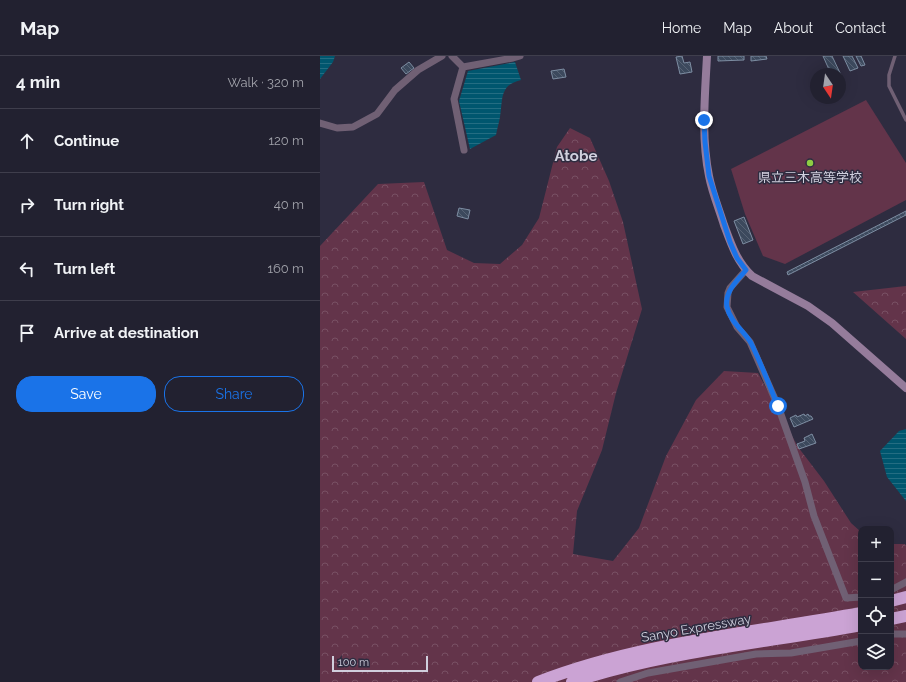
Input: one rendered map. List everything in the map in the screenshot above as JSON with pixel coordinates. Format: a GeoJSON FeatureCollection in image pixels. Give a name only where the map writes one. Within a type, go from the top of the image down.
{"type":"FeatureCollection","features":[{"type":"Feature","properties":{"kind":"highway"},"geometry":{"type":"LineString","coordinates":[[894,600],[906,597]]}},
{"type":"Feature","properties":{"kind":"highway"},"geometry":{"type":"LineString","coordinates":[[894,605],[906,602]]}},
{"type":"Feature","properties":{"kind":"highway","name":"Sanyo Expressway"},"geometry":{"type":"LineString","coordinates":[[538,682],[604,660],[652,649],[818,621],[858,612]]}},
{"type":"Feature","properties":{"kind":"highway"},"geometry":{"type":"LineString","coordinates":[[894,618],[906,616]]}},
{"type":"Feature","properties":{"kind":"highway","name":"Sanyo Expressway"},"geometry":{"type":"LineString","coordinates":[[572,682],[655,660],[858,626]]}},
{"type":"Feature","properties":{"kind":"street"},"geometry":{"type":"LineString","coordinates":[[320,123],[337,128],[352,126],[377,114],[395,90],[418,70],[442,56]]}},
{"type":"Feature","properties":{"kind":"street"},"geometry":{"type":"LineString","coordinates":[[452,56],[463,68]]}},
{"type":"Feature","properties":{"kind":"street"},"geometry":{"type":"LineString","coordinates":[[463,68],[520,56]]}},
{"type":"Feature","properties":{"kind":"street"},"geometry":{"type":"LineString","coordinates":[[706,56],[704,120],[709,176],[730,242],[737,258],[752,276],[808,306],[832,324],[906,388]]}},
{"type":"Feature","properties":{"kind":"street"},"geometry":{"type":"LineString","coordinates":[[463,68],[454,98],[464,150]]}},
{"type":"Feature","properties":{"kind":"street"},"geometry":{"type":"LineString","coordinates":[[746,270],[730,288],[728,293],[727,308],[737,327],[750,342],[778,406],[805,482],[814,516],[846,598],[858,597]]}},
{"type":"Feature","properties":{"kind":"street"},"geometry":{"type":"LineString","coordinates":[[894,588],[906,582]]}},
{"type":"Feature","properties":{"kind":"street"},"geometry":{"type":"LineString","coordinates":[[894,634],[906,634]]}},
{"type":"Feature","properties":{"kind":"street"},"geometry":{"type":"LineString","coordinates":[[620,682],[648,673],[756,654],[791,653],[858,642]]}},
{"type":"Feature","properties":{"kind":"lane"},"geometry":{"type":"LineString","coordinates":[[895,56],[889,75],[889,86],[906,120]]}},
{"type":"Feature","properties":{"kind":"green space"},"geometry":{"type":"Polygon","coordinates":[[[866,100],[906,163],[906,200],[785,264],[763,256],[745,214],[731,169],[866,100]]]}},
{"type":"Feature","properties":{"kind":"green space"},"geometry":{"type":"Polygon","coordinates":[[[570,128],[590,138],[609,181],[623,222],[642,309],[616,393],[602,450],[577,511],[573,554],[613,561],[639,528],[666,456],[696,400],[724,371],[758,373],[798,447],[824,481],[851,523],[858,529],[858,670],[894,670],[894,544],[905,544],[906,546],[906,682],[320,682],[320,246],[378,184],[424,182],[447,250],[474,263],[500,264],[522,245],[539,218],[557,147],[570,128]]]}},
{"type":"Feature","properties":{"kind":"green space"},"geometry":{"type":"Polygon","coordinates":[[[906,286],[906,339],[853,292],[906,286]]]}},
{"type":"Feature","properties":{"kind":"water"},"geometry":{"type":"Polygon","coordinates":[[[320,56],[335,56],[333,62],[320,79],[320,56]]]}},
{"type":"Feature","properties":{"kind":"water"},"geometry":{"type":"Polygon","coordinates":[[[515,62],[521,80],[514,82],[505,89],[496,135],[470,149],[459,101],[468,71],[515,62]]]}},
{"type":"Feature","properties":{"kind":"water"},"geometry":{"type":"Polygon","coordinates":[[[906,429],[906,501],[887,477],[880,451],[899,431],[906,429]]]}},
{"type":"Feature","properties":{"kind":"building"},"geometry":{"type":"Polygon","coordinates":[[[682,56],[684,63],[690,62],[692,72],[680,74],[676,57],[682,56]]]}},
{"type":"Feature","properties":{"kind":"building"},"geometry":{"type":"Polygon","coordinates":[[[718,56],[744,56],[744,60],[718,61],[718,56]]]}},
{"type":"Feature","properties":{"kind":"building"},"geometry":{"type":"Polygon","coordinates":[[[751,56],[766,56],[767,59],[751,61],[751,56]]]}},
{"type":"Feature","properties":{"kind":"building"},"geometry":{"type":"Polygon","coordinates":[[[823,56],[832,56],[838,68],[828,68],[823,56]]]}},
{"type":"Feature","properties":{"kind":"building"},"geometry":{"type":"Polygon","coordinates":[[[843,56],[852,56],[858,68],[850,71],[843,56]]]}},
{"type":"Feature","properties":{"kind":"building"},"geometry":{"type":"Polygon","coordinates":[[[856,56],[861,56],[865,65],[861,66],[856,56]]]}},
{"type":"Feature","properties":{"kind":"building"},"geometry":{"type":"Polygon","coordinates":[[[409,62],[414,68],[406,74],[401,68],[409,62]]]}},
{"type":"Feature","properties":{"kind":"building"},"geometry":{"type":"Polygon","coordinates":[[[564,69],[566,77],[553,79],[551,71],[564,69]]]}},
{"type":"Feature","properties":{"kind":"building"},"geometry":{"type":"Polygon","coordinates":[[[459,208],[470,210],[468,219],[457,216],[459,208]]]}},
{"type":"Feature","properties":{"kind":"building"},"geometry":{"type":"Polygon","coordinates":[[[906,211],[906,215],[788,275],[787,272],[906,211]]]}},
{"type":"Feature","properties":{"kind":"building"},"geometry":{"type":"Polygon","coordinates":[[[744,217],[753,240],[743,244],[734,221],[744,217]]]}},
{"type":"Feature","properties":{"kind":"building"},"geometry":{"type":"Polygon","coordinates":[[[804,414],[805,416],[808,414],[813,419],[794,427],[790,418],[796,415],[797,417],[804,414]]]}},
{"type":"Feature","properties":{"kind":"building"},"geometry":{"type":"Polygon","coordinates":[[[812,434],[816,443],[799,449],[797,444],[805,441],[804,438],[812,434]]]}},
{"type":"Feature","properties":{"kind":"place","name":"県立三木高等学校"},"geometry":{"type":"Point","coordinates":[810,163]}},
{"type":"Feature","properties":{"kind":"district","name":"Atobe"},"geometry":{"type":"Point","coordinates":[576,156]}},
{"type":"Feature","properties":{"kind":"route"},"geometry":{"type":"LineString","coordinates":[[704,120],[709,176],[730,242],[737,258],[746,270],[730,288],[728,293],[727,308],[737,327],[750,342],[778,406]]}}]}
